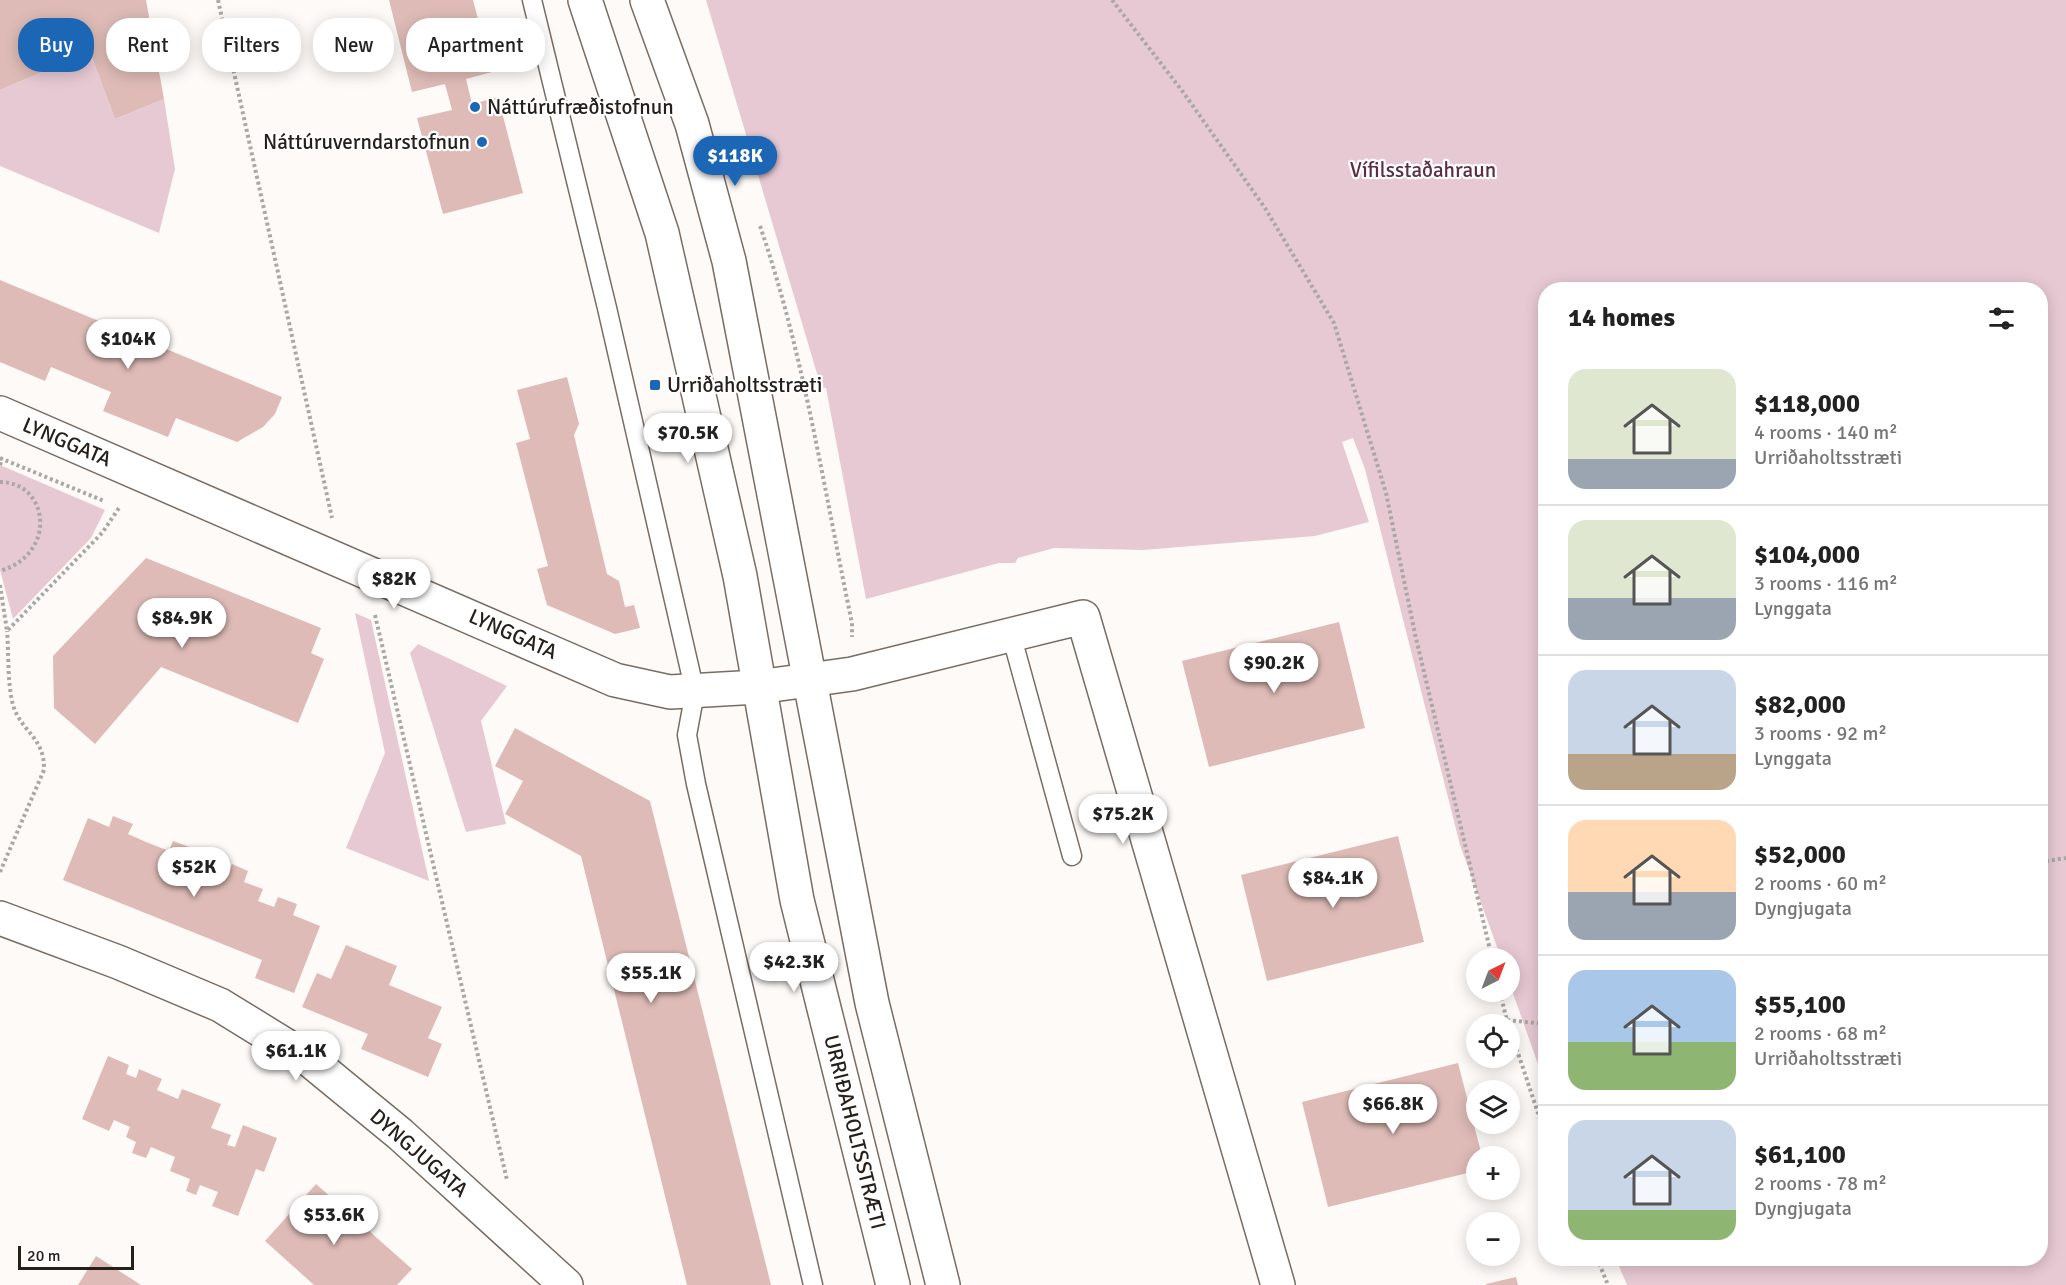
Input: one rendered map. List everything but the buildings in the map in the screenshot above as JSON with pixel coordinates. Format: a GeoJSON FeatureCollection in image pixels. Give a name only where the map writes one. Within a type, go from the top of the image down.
{"type":"FeatureCollection","features":[{"type":"Feature","properties":{"kind":"street","name":"URRIÐAHOLTSSTRÆTI"},"geometry":{"type":"LineString","coordinates":[[585,0],[662,233],[740,576],[797,900],[893,1285]]}},
{"type":"Feature","properties":{"kind":"street"},"geometry":{"type":"LineString","coordinates":[[647,0],[692,124],[729,261],[872,1003],[943,1285]]}},
{"type":"Feature","properties":{"kind":"street","name":"LYNGGATA"},"geometry":{"type":"LineString","coordinates":[[0,413],[355,565],[615,680],[670,692],[758,687],[809,680]]}},
{"type":"Feature","properties":{"kind":"street"},"geometry":{"type":"LineString","coordinates":[[809,680],[852,674],[1083,617],[1278,1285]]}},
{"type":"Feature","properties":{"kind":"street","name":"DYNGJUGATA"},"geometry":{"type":"LineString","coordinates":[[0,918],[118,962],[220,1005],[311,1061],[400,1134],[566,1285]]}},
{"type":"Feature","properties":{"kind":"lane"},"geometry":{"type":"LineString","coordinates":[[532,0],[607,308],[695,692],[687,735],[696,784],[813,1285]]}},
{"type":"Feature","properties":{"kind":"lane"},"geometry":{"type":"LineString","coordinates":[[1011,634],[1072,856]]}},
{"type":"Feature","properties":{"kind":"path"},"geometry":{"type":"LineString","coordinates":[[218,0],[333,519],[355,565],[379,627],[508,1184]]}},
{"type":"Feature","properties":{"kind":"path"},"geometry":{"type":"LineString","coordinates":[[1113,0],[1183,92],[1265,208],[1334,323],[1386,494],[1415,634],[1490,948]]}},
{"type":"Feature","properties":{"kind":"path"},"geometry":{"type":"LineString","coordinates":[[0,465],[1,458],[119,508],[102,533],[7,631]]}},
{"type":"Feature","properties":{"kind":"path"},"geometry":{"type":"LineString","coordinates":[[0,482],[20,487],[31,498],[38,510],[41,524],[39,538],[33,551],[23,561],[0,571]]}},
{"type":"Feature","properties":{"kind":"path"},"geometry":{"type":"LineString","coordinates":[[0,585],[7,631],[13,704],[44,755],[44,770],[0,872]]}},
{"type":"Feature","properties":{"kind":"path"},"geometry":{"type":"LineString","coordinates":[[2048,861],[2066,858]]}},
{"type":"Feature","properties":{"kind":"path"},"geometry":{"type":"LineString","coordinates":[[1520,1023],[1538,1024]]}},
{"type":"Feature","properties":{"kind":"path"},"geometry":{"type":"LineString","coordinates":[[1520,1059],[1538,1113]]}},
{"type":"Feature","properties":{"kind":"path"},"geometry":{"type":"LineString","coordinates":[[1600,1266],[1608,1285]]}},
{"type":"Feature","properties":{"kind":"green space","name":"Vífilsstaðahraun"},"geometry":{"type":"Polygon","coordinates":[[[706,0],[2066,0],[2066,1285],[1627,1285],[1619,1266],[2048,1266],[2048,282],[1538,282],[1538,1064],[1516,1002],[1520,1002],[1520,948],[1497,948],[1460,845],[1365,469],[1353,438],[1342,442],[1369,522],[1315,536],[1143,550],[1054,548],[1018,558],[1015,563],[999,563],[866,599],[826,388],[821,387],[706,0]]]}},
{"type":"Feature","properties":{"kind":"green space"},"geometry":{"type":"Polygon","coordinates":[[[94,63],[115,119],[164,99],[175,169],[159,233],[0,166],[0,90],[43,72],[94,72],[94,63]]]}},
{"type":"Feature","properties":{"kind":"green space"},"geometry":{"type":"Polygon","coordinates":[[[0,465],[105,510],[91,538],[13,619],[0,570],[0,465]]]}},
{"type":"Feature","properties":{"kind":"green space"},"geometry":{"type":"Polygon","coordinates":[[[355,613],[371,620],[429,881],[346,848],[385,753],[355,613]]]}},
{"type":"Feature","properties":{"kind":"green space"},"geometry":{"type":"Polygon","coordinates":[[[418,644],[507,686],[481,721],[506,824],[466,832],[410,653],[418,644]]]}},
{"type":"Feature","properties":{"kind":"place","name":"Náttúrufræðistofnun"},"geometry":{"type":"Point","coordinates":[475,107]}},
{"type":"Feature","properties":{"kind":"place","name":"Náttúruverndarstofnun"},"geometry":{"type":"Point","coordinates":[482,142]}},
{"type":"Feature","properties":{"kind":"place","name":"Urriðaholtsstræti"},"geometry":{"type":"Point","coordinates":[655,385]}}]}
